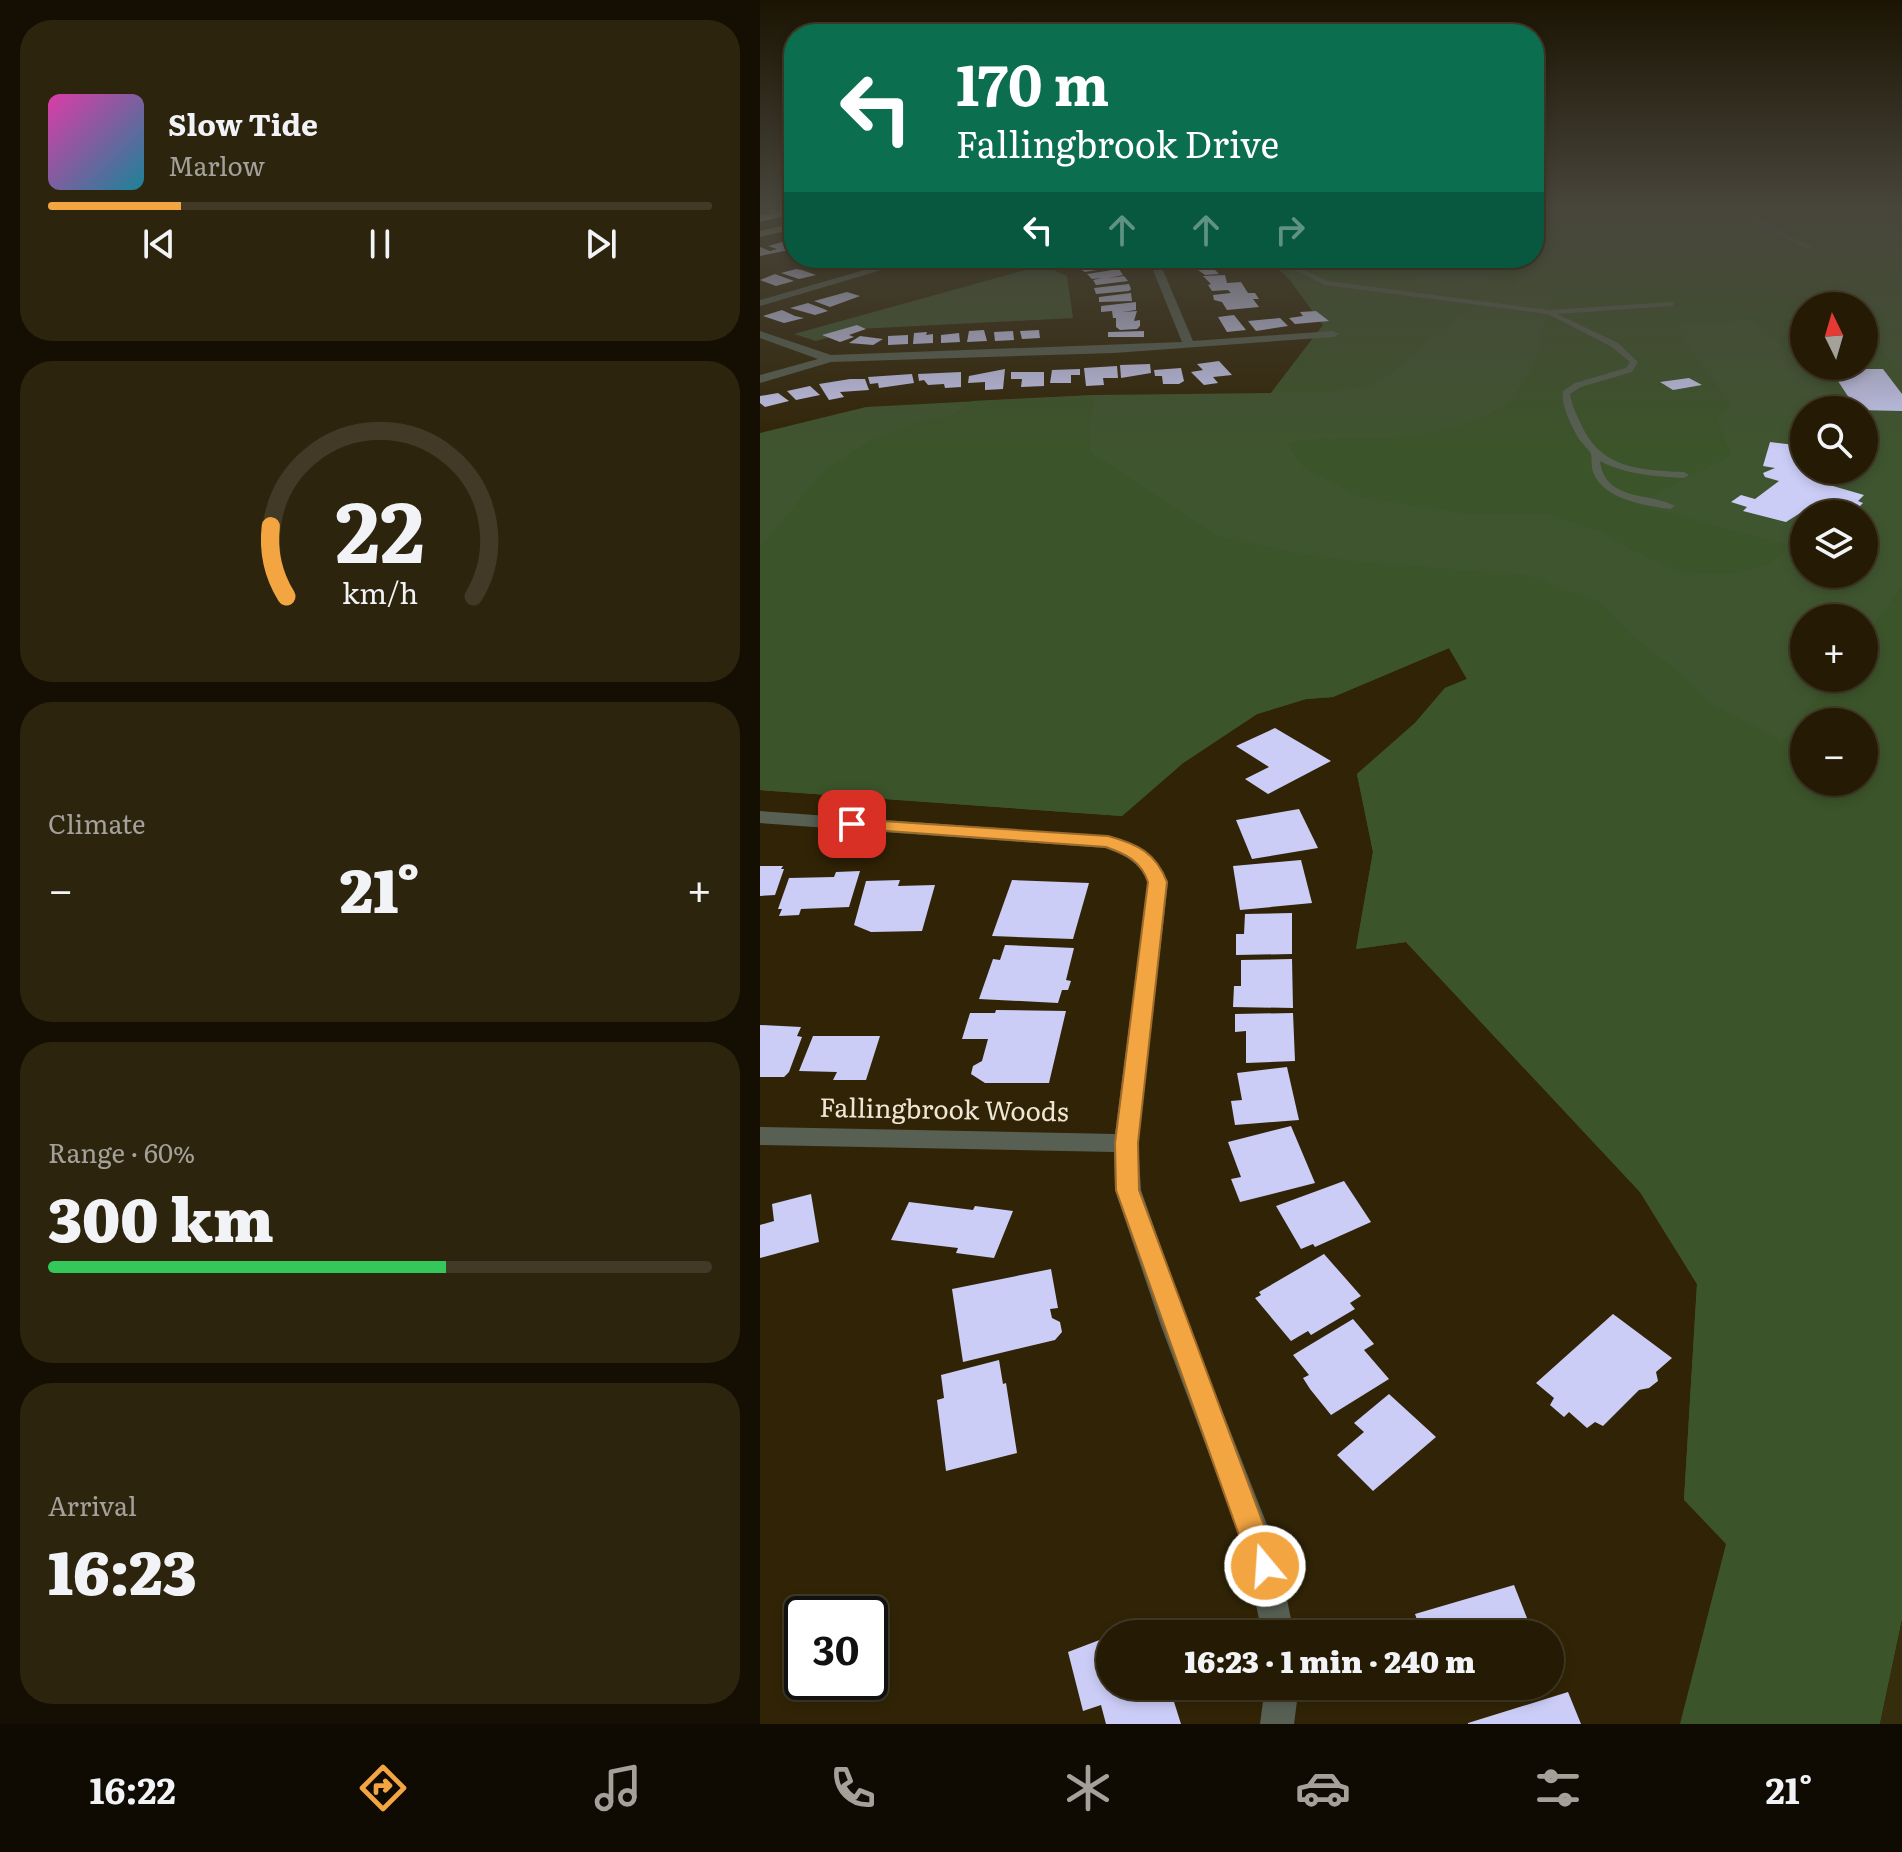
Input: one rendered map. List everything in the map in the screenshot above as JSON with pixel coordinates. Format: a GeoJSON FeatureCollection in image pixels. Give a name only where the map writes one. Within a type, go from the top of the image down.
{"type":"FeatureCollection","features":[{"type":"Feature","properties":{"kind":"street"},"geometry":{"type":"LineString","coordinates":[[760,303],[804,290]]}},
{"type":"Feature","properties":{"kind":"street"},"geometry":{"type":"LineString","coordinates":[[1166,290],[1189,345]]}},
{"type":"Feature","properties":{"kind":"street"},"geometry":{"type":"LineString","coordinates":[[760,334],[830,359]]}},
{"type":"Feature","properties":{"kind":"street"},"geometry":{"type":"LineString","coordinates":[[760,379],[830,359],[1189,345],[1333,334]]}},
{"type":"Feature","properties":{"kind":"street"},"geometry":{"type":"LineString","coordinates":[[760,817],[1108,842],[1131,850],[1151,864],[1158,882],[1126,1143],[1128,1190],[1175,1326],[1261,1550],[1275,1620]]}},
{"type":"Feature","properties":{"kind":"street","name":"Fallingbrook Woods"},"geometry":{"type":"LineString","coordinates":[[760,1136],[1126,1143]]}},
{"type":"Feature","properties":{"kind":"street"},"geometry":{"type":"LineString","coordinates":[[1277,1724],[1280,1700]]}},
{"type":"Feature","properties":{"kind":"lane"},"geometry":{"type":"LineString","coordinates":[[1383,290],[1549,312],[1670,304]]}},
{"type":"Feature","properties":{"kind":"lane"},"geometry":{"type":"LineString","coordinates":[[1549,312],[1615,345],[1634,362],[1629,370],[1578,385],[1566,393],[1577,429],[1595,456],[1597,478],[1608,487],[1647,503],[1670,506]]}},
{"type":"Feature","properties":{"kind":"lane"},"geometry":{"type":"LineString","coordinates":[[1595,456],[1627,469],[1684,475]]}},
{"type":"Feature","properties":{"kind":"green space"},"geometry":{"type":"Polygon","coordinates":[[[951,290],[1069,290],[1073,318],[858,329],[816,341],[794,334],[951,290]]]}},
{"type":"Feature","properties":{"kind":"green space"},"geometry":{"type":"Polygon","coordinates":[[[1297,290],[1902,290],[1902,1605],[1684,1500],[1697,1284],[1640,1192],[1406,942],[1356,949],[1373,852],[1357,774],[1415,723],[1445,688],[1467,679],[1449,648],[1333,697],[1306,699],[1257,714],[1183,763],[1122,816],[760,790],[760,433],[866,407],[1095,395],[1271,393],[1323,325],[1297,290]]]}},
{"type":"Feature","properties":{"kind":"green space"},"geometry":{"type":"Polygon","coordinates":[[[1297,290],[1500,290],[1479,298],[1390,374],[1369,386],[1326,393],[1271,393],[1323,325],[1297,290]]]}},
{"type":"Feature","properties":{"kind":"green space"},"geometry":{"type":"Polygon","coordinates":[[[1625,290],[1712,290],[1790,296],[1790,354],[1754,319],[1675,326],[1731,405],[1716,419],[1732,455],[1635,504],[1790,547],[1770,564],[1730,574],[1679,572],[1629,549],[1604,533],[1548,514],[1468,514],[1360,497],[1304,468],[1288,445],[1296,440],[1377,438],[1434,432],[1485,416],[1510,400],[1529,373],[1556,292],[1625,290]]]}},
{"type":"Feature","properties":{"kind":"green space"},"geometry":{"type":"Polygon","coordinates":[[[1878,313],[1882,314],[1880,341],[1889,359],[1902,373],[1902,391],[1878,397],[1834,396],[1817,380],[1878,380],[1878,313]]]}},
{"type":"Feature","properties":{"kind":"green space"},"geometry":{"type":"Polygon","coordinates":[[[1095,395],[1089,425],[1090,452],[1218,536],[1297,553],[1360,562],[1526,575],[1600,602],[1631,635],[1677,671],[1711,704],[1783,741],[1790,732],[1790,796],[1878,796],[1878,708],[1809,708],[1822,692],[1878,692],[1878,619],[1902,586],[1902,1620],[1880,1724],[1680,1724],[1726,1544],[1684,1500],[1697,1284],[1640,1192],[1406,942],[1356,949],[1373,852],[1357,774],[1415,723],[1445,688],[1467,679],[1449,648],[1333,697],[1306,699],[1257,714],[1183,763],[1122,816],[760,790],[760,548],[825,469],[874,438],[919,422],[953,415],[972,401],[1095,395]]]}},
{"type":"Feature","properties":{"kind":"sand"},"geometry":{"type":"Polygon","coordinates":[[[1902,1620],[1902,1724],[1880,1724],[1902,1620]]]}},
{"type":"Feature","properties":{"kind":"building"},"geometry":{"type":"Polygon","coordinates":[[[1095,290],[1130,290],[1129,291],[1096,294],[1095,290]]]}},
{"type":"Feature","properties":{"kind":"building"},"geometry":{"type":"Polygon","coordinates":[[[1228,290],[1255,293],[1259,299],[1253,299],[1259,307],[1227,310],[1222,302],[1214,300],[1213,295],[1231,293],[1228,290]]]}},
{"type":"Feature","properties":{"kind":"building"},"geometry":{"type":"Polygon","coordinates":[[[847,292],[860,296],[830,307],[814,301],[847,292]]]}},
{"type":"Feature","properties":{"kind":"building"},"geometry":{"type":"Polygon","coordinates":[[[1131,293],[1132,301],[1099,302],[1099,297],[1131,293]]]}},
{"type":"Feature","properties":{"kind":"building"},"geometry":{"type":"Polygon","coordinates":[[[1136,302],[1136,310],[1122,312],[1137,311],[1134,321],[1140,320],[1140,326],[1137,329],[1120,330],[1116,327],[1112,311],[1101,312],[1101,306],[1136,302]]]}},
{"type":"Feature","properties":{"kind":"building"},"geometry":{"type":"Polygon","coordinates":[[[808,303],[828,311],[815,315],[790,308],[808,303]]]}},
{"type":"Feature","properties":{"kind":"building"},"geometry":{"type":"Polygon","coordinates":[[[782,310],[804,318],[784,323],[763,316],[782,310]]]}},
{"type":"Feature","properties":{"kind":"building"},"geometry":{"type":"Polygon","coordinates":[[[1316,311],[1329,321],[1295,324],[1289,318],[1303,316],[1300,312],[1316,311]]]}},
{"type":"Feature","properties":{"kind":"building"},"geometry":{"type":"Polygon","coordinates":[[[1234,315],[1246,330],[1227,332],[1218,317],[1234,315]]]}},
{"type":"Feature","properties":{"kind":"building"},"geometry":{"type":"Polygon","coordinates":[[[1280,318],[1288,326],[1256,331],[1248,321],[1280,318]]]}},
{"type":"Feature","properties":{"kind":"building"},"geometry":{"type":"Polygon","coordinates":[[[857,325],[866,329],[840,342],[822,335],[857,325]]]}},
{"type":"Feature","properties":{"kind":"building"},"geometry":{"type":"Polygon","coordinates":[[[984,330],[987,341],[967,342],[969,331],[984,330]]]}},
{"type":"Feature","properties":{"kind":"building"},"geometry":{"type":"Polygon","coordinates":[[[1039,330],[1040,338],[1022,339],[1020,331],[1039,330]]]}},
{"type":"Feature","properties":{"kind":"building"},"geometry":{"type":"Polygon","coordinates":[[[1013,331],[1014,340],[995,341],[994,332],[1013,331]]]}},
{"type":"Feature","properties":{"kind":"building"},"geometry":{"type":"Polygon","coordinates":[[[1144,331],[1144,337],[1108,337],[1108,332],[1144,331]]]}},
{"type":"Feature","properties":{"kind":"building"},"geometry":{"type":"Polygon","coordinates":[[[927,332],[926,335],[933,334],[933,343],[913,344],[914,333],[927,332]]]}},
{"type":"Feature","properties":{"kind":"building"},"geometry":{"type":"Polygon","coordinates":[[[959,333],[960,342],[941,343],[941,335],[959,333]]]}},
{"type":"Feature","properties":{"kind":"building"},"geometry":{"type":"Polygon","coordinates":[[[908,335],[908,344],[888,345],[888,336],[908,335]]]}},
{"type":"Feature","properties":{"kind":"building"},"geometry":{"type":"Polygon","coordinates":[[[860,336],[883,339],[873,345],[849,343],[860,336]]]}},
{"type":"Feature","properties":{"kind":"building"},"geometry":{"type":"Polygon","coordinates":[[[1219,361],[1232,375],[1213,377],[1218,383],[1204,385],[1191,372],[1203,370],[1197,364],[1219,361]]]}},
{"type":"Feature","properties":{"kind":"building"},"geometry":{"type":"Polygon","coordinates":[[[1150,364],[1151,373],[1121,378],[1120,365],[1150,364]]]}},
{"type":"Feature","properties":{"kind":"building"},"geometry":{"type":"Polygon","coordinates":[[[1117,366],[1118,378],[1103,378],[1104,385],[1086,386],[1084,368],[1117,366]]]}},
{"type":"Feature","properties":{"kind":"building"},"geometry":{"type":"Polygon","coordinates":[[[1181,368],[1184,381],[1179,384],[1163,384],[1162,376],[1155,376],[1154,370],[1181,368]]]}},
{"type":"Feature","properties":{"kind":"building"},"geometry":{"type":"Polygon","coordinates":[[[1005,369],[1003,389],[985,390],[985,382],[968,383],[969,376],[1005,369]]]}},
{"type":"Feature","properties":{"kind":"building"},"geometry":{"type":"Polygon","coordinates":[[[1080,369],[1080,375],[1071,375],[1071,383],[1050,383],[1052,370],[1080,369]]]}},
{"type":"Feature","properties":{"kind":"building"},"geometry":{"type":"Polygon","coordinates":[[[1878,369],[1883,369],[1902,394],[1902,411],[1878,410],[1878,396],[1848,396],[1837,380],[1878,380],[1878,369]]]}},
{"type":"Feature","properties":{"kind":"building"},"geometry":{"type":"Polygon","coordinates":[[[961,372],[961,387],[945,388],[944,384],[928,385],[924,380],[919,381],[918,374],[961,372]]]}},
{"type":"Feature","properties":{"kind":"building"},"geometry":{"type":"Polygon","coordinates":[[[1011,372],[1044,372],[1044,386],[1021,387],[1022,379],[1011,379],[1011,372]]]}},
{"type":"Feature","properties":{"kind":"building"},"geometry":{"type":"Polygon","coordinates":[[[912,374],[914,383],[879,388],[878,383],[870,384],[868,377],[912,374]]]}},
{"type":"Feature","properties":{"kind":"building"},"geometry":{"type":"Polygon","coordinates":[[[1689,378],[1702,385],[1673,390],[1660,382],[1689,378]]]}},
{"type":"Feature","properties":{"kind":"building"},"geometry":{"type":"Polygon","coordinates":[[[865,379],[869,390],[840,392],[844,397],[829,400],[819,384],[865,379]]]}},
{"type":"Feature","properties":{"kind":"building"},"geometry":{"type":"Polygon","coordinates":[[[810,386],[820,395],[796,400],[787,391],[810,386]]]}},
{"type":"Feature","properties":{"kind":"building"},"geometry":{"type":"Polygon","coordinates":[[[778,393],[789,401],[765,407],[760,403],[760,396],[778,393]]]}},
{"type":"Feature","properties":{"kind":"building"},"geometry":{"type":"Polygon","coordinates":[[[1770,442],[1790,444],[1790,484],[1826,484],[1864,495],[1859,500],[1790,500],[1790,519],[1786,522],[1743,511],[1747,507],[1731,502],[1741,495],[1755,499],[1779,481],[1765,477],[1763,473],[1775,468],[1763,466],[1770,442]]]}},
{"type":"Feature","properties":{"kind":"building"},"geometry":{"type":"Polygon","coordinates":[[[1275,728],[1331,761],[1268,794],[1245,779],[1269,767],[1236,746],[1275,728]]]}},
{"type":"Feature","properties":{"kind":"building"},"geometry":{"type":"Polygon","coordinates":[[[1299,809],[1318,848],[1252,859],[1236,820],[1299,809]]]}},
{"type":"Feature","properties":{"kind":"building"},"geometry":{"type":"Polygon","coordinates":[[[1301,860],[1312,903],[1240,910],[1233,866],[1301,860]]]}},
{"type":"Feature","properties":{"kind":"building"},"geometry":{"type":"Polygon","coordinates":[[[760,866],[783,866],[775,895],[760,896],[760,866]]]}},
{"type":"Feature","properties":{"kind":"building"},"geometry":{"type":"Polygon","coordinates":[[[860,871],[849,907],[801,909],[799,915],[779,916],[782,909],[778,909],[789,878],[834,877],[836,872],[860,871]]]}},
{"type":"Feature","properties":{"kind":"building"},"geometry":{"type":"Polygon","coordinates":[[[900,880],[898,886],[935,885],[922,931],[871,932],[854,925],[866,881],[900,880]]]}},
{"type":"Feature","properties":{"kind":"building"},"geometry":{"type":"Polygon","coordinates":[[[1012,880],[1089,883],[1073,939],[992,936],[1012,880]]]}},
{"type":"Feature","properties":{"kind":"building"},"geometry":{"type":"Polygon","coordinates":[[[1292,913],[1292,954],[1236,955],[1236,934],[1244,934],[1245,914],[1292,913]]]}},
{"type":"Feature","properties":{"kind":"building"},"geometry":{"type":"Polygon","coordinates":[[[1005,945],[1074,948],[1066,980],[1071,981],[1068,990],[1062,990],[1058,1003],[979,999],[993,959],[1000,960],[1005,945]]]}},
{"type":"Feature","properties":{"kind":"building"},"geometry":{"type":"Polygon","coordinates":[[[1292,959],[1293,1008],[1233,1007],[1234,986],[1241,986],[1241,960],[1292,959]]]}},
{"type":"Feature","properties":{"kind":"building"},"geometry":{"type":"Polygon","coordinates":[[[996,1010],[1066,1011],[1049,1083],[985,1083],[971,1074],[973,1066],[982,1061],[988,1039],[962,1039],[970,1013],[995,1013],[996,1010]]]}},
{"type":"Feature","properties":{"kind":"building"},"geometry":{"type":"Polygon","coordinates":[[[1293,1013],[1295,1061],[1246,1063],[1246,1031],[1235,1032],[1235,1014],[1293,1013]]]}},
{"type":"Feature","properties":{"kind":"building"},"geometry":{"type":"Polygon","coordinates":[[[760,1025],[801,1027],[797,1036],[802,1037],[789,1072],[784,1077],[760,1077],[760,1025]]]}},
{"type":"Feature","properties":{"kind":"building"},"geometry":{"type":"Polygon","coordinates":[[[813,1036],[880,1036],[866,1080],[833,1080],[837,1072],[799,1071],[813,1036]]]}},
{"type":"Feature","properties":{"kind":"building"},"geometry":{"type":"Polygon","coordinates":[[[1287,1067],[1299,1120],[1235,1125],[1231,1101],[1242,1100],[1237,1073],[1287,1067]]]}},
{"type":"Feature","properties":{"kind":"building"},"geometry":{"type":"Polygon","coordinates":[[[1291,1126],[1315,1183],[1240,1202],[1231,1179],[1241,1177],[1228,1142],[1291,1126]]]}},
{"type":"Feature","properties":{"kind":"building"},"geometry":{"type":"Polygon","coordinates":[[[1344,1181],[1371,1222],[1315,1247],[1313,1244],[1301,1249],[1276,1206],[1344,1181]]]}},
{"type":"Feature","properties":{"kind":"building"},"geometry":{"type":"Polygon","coordinates":[[[811,1194],[819,1242],[760,1258],[760,1225],[774,1221],[772,1204],[811,1194]]]}},
{"type":"Feature","properties":{"kind":"building"},"geometry":{"type":"Polygon","coordinates":[[[909,1202],[973,1210],[975,1206],[1013,1211],[994,1258],[956,1253],[958,1248],[891,1240],[909,1202]]]}},
{"type":"Feature","properties":{"kind":"building"},"geometry":{"type":"Polygon","coordinates":[[[1324,1254],[1361,1296],[1350,1303],[1355,1309],[1311,1335],[1308,1331],[1291,1341],[1255,1298],[1261,1295],[1259,1292],[1324,1254]]]}},
{"type":"Feature","properties":{"kind":"building"},"geometry":{"type":"Polygon","coordinates":[[[1051,1269],[1058,1308],[1050,1309],[1052,1318],[1060,1322],[1062,1332],[1055,1340],[963,1362],[952,1289],[1051,1269]]]}},
{"type":"Feature","properties":{"kind":"building"},"geometry":{"type":"Polygon","coordinates":[[[1613,1314],[1672,1358],[1656,1372],[1658,1381],[1649,1388],[1639,1390],[1603,1426],[1595,1422],[1587,1428],[1569,1412],[1564,1417],[1550,1405],[1554,1398],[1536,1383],[1613,1314]]]}},
{"type":"Feature","properties":{"kind":"building"},"geometry":{"type":"Polygon","coordinates":[[[1353,1319],[1374,1344],[1364,1350],[1389,1379],[1331,1415],[1303,1378],[1309,1375],[1293,1355],[1353,1319]]]}},
{"type":"Feature","properties":{"kind":"building"},"geometry":{"type":"Polygon","coordinates":[[[999,1360],[1003,1384],[1006,1383],[1017,1453],[946,1471],[937,1400],[944,1398],[941,1375],[999,1360]]]}},
{"type":"Feature","properties":{"kind":"building"},"geometry":{"type":"Polygon","coordinates":[[[1389,1394],[1436,1437],[1373,1491],[1337,1455],[1364,1432],[1354,1423],[1389,1394]]]}},
{"type":"Feature","properties":{"kind":"building"},"geometry":{"type":"Polygon","coordinates":[[[1514,1585],[1527,1618],[1417,1620],[1415,1614],[1514,1585]]]}},
{"type":"Feature","properties":{"kind":"building"},"geometry":{"type":"Polygon","coordinates":[[[1096,1641],[1096,1700],[1173,1700],[1181,1724],[1106,1724],[1101,1705],[1083,1711],[1068,1652],[1096,1641]]]}},
{"type":"Feature","properties":{"kind":"building"},"geometry":{"type":"Polygon","coordinates":[[[1568,1692],[1581,1724],[1468,1724],[1542,1700],[1564,1700],[1564,1693],[1568,1692]]]}},
{"type":"Feature","properties":{"kind":"route"},"geometry":{"type":"LineString","coordinates":[[852,824],[1108,842],[1131,850],[1151,864],[1158,882],[1126,1143],[1128,1190],[1265,1566]]}}]}
